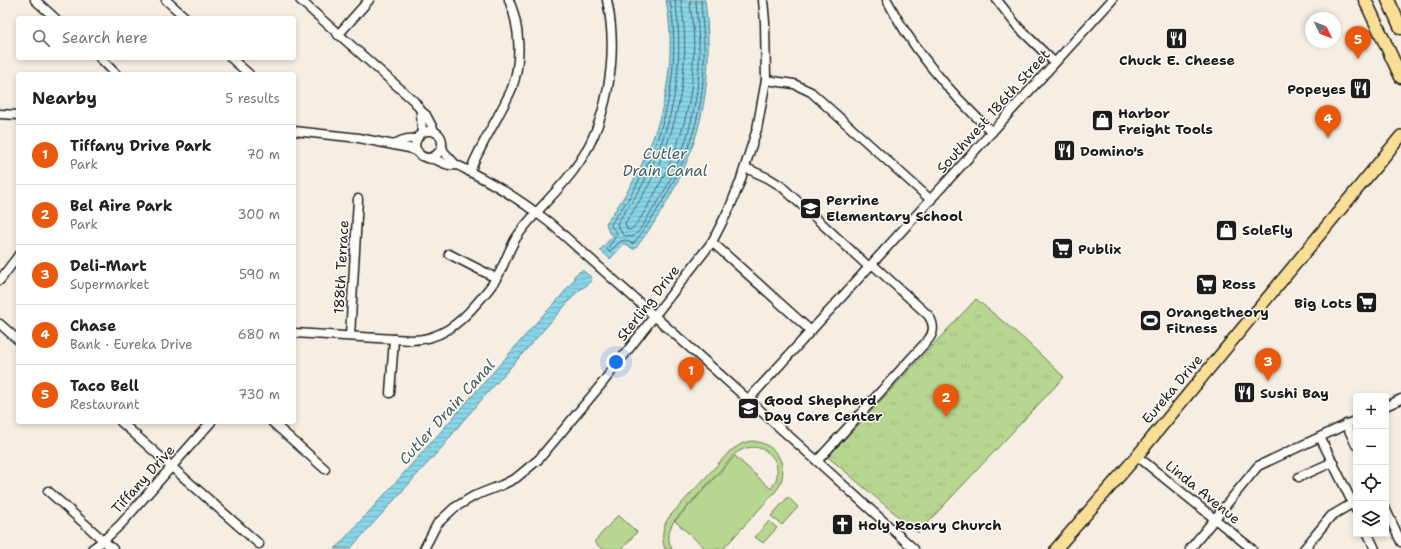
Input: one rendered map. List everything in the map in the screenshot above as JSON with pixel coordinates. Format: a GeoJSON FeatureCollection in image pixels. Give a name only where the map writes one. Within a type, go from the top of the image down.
{"type":"FeatureCollection","features":[{"type":"Feature","properties":{"kind":"highway"},"geometry":{"type":"LineString","coordinates":[[1365,0],[1401,77]]}},
{"type":"Feature","properties":{"kind":"highway"},"geometry":{"type":"LineString","coordinates":[[1388,0],[1401,28]]}},
{"type":"Feature","properties":{"kind":"main road","name":"Eureka Drive"},"geometry":{"type":"LineString","coordinates":[[1056,549],[1137,456],[1401,136]]}},
{"type":"Feature","properties":{"kind":"street"},"geometry":{"type":"LineString","coordinates":[[34,0],[53,16]]}},
{"type":"Feature","properties":{"kind":"street"},"geometry":{"type":"LineString","coordinates":[[166,0],[184,16]]}},
{"type":"Feature","properties":{"kind":"street"},"geometry":{"type":"LineString","coordinates":[[300,0],[414,101],[428,118],[435,132],[441,138],[444,152],[456,165],[502,189],[537,213],[914,549]]}},
{"type":"Feature","properties":{"kind":"street"},"geometry":{"type":"LineString","coordinates":[[338,35],[369,0]]}},
{"type":"Feature","properties":{"kind":"street"},"geometry":{"type":"LineString","coordinates":[[470,172],[509,94],[515,76],[518,37],[515,17],[509,0]]}},
{"type":"Feature","properties":{"kind":"street"},"geometry":{"type":"LineString","coordinates":[[296,333],[394,339],[424,339],[445,332],[457,324],[470,312],[496,278],[516,238],[567,179],[579,163],[593,136],[602,112],[609,84],[613,55],[607,0]]}},
{"type":"Feature","properties":{"kind":"street","name":"Sterling Drive"},"geometry":{"type":"LineString","coordinates":[[424,549],[437,524],[454,508],[474,496],[516,478],[539,459],[597,390],[712,242],[730,206],[746,168],[757,129],[766,80],[763,0]]}},
{"type":"Feature","properties":{"kind":"street"},"geometry":{"type":"LineString","coordinates":[[887,0],[916,48],[936,75],[992,132]]}},
{"type":"Feature","properties":{"kind":"street"},"geometry":{"type":"LineString","coordinates":[[997,0],[1018,27],[1054,62]]}},
{"type":"Feature","properties":{"kind":"street","name":"Southwest 186th Street"},"geometry":{"type":"LineString","coordinates":[[748,400],[1112,0]]}},
{"type":"Feature","properties":{"kind":"street"},"geometry":{"type":"LineString","coordinates":[[102,60],[114,72]]}},
{"type":"Feature","properties":{"kind":"street"},"geometry":{"type":"LineString","coordinates":[[233,60],[247,72]]}},
{"type":"Feature","properties":{"kind":"street"},"geometry":{"type":"LineString","coordinates":[[766,80],[794,84],[811,92],[931,200]]}},
{"type":"Feature","properties":{"kind":"street"},"geometry":{"type":"LineString","coordinates":[[422,112],[422,133]]}},
{"type":"Feature","properties":{"kind":"street"},"geometry":{"type":"LineString","coordinates":[[0,114],[16,115]]}},
{"type":"Feature","properties":{"kind":"street"},"geometry":{"type":"LineString","coordinates":[[296,131],[347,136],[409,148],[418,152]]}},
{"type":"Feature","properties":{"kind":"street"},"geometry":{"type":"LineString","coordinates":[[435,132],[431,131],[422,133],[416,139],[415,144],[418,152],[421,156],[450,166],[456,165]]}},
{"type":"Feature","properties":{"kind":"street"},"geometry":{"type":"LineString","coordinates":[[394,145],[403,140],[412,138],[416,139]]}},
{"type":"Feature","properties":{"kind":"street"},"geometry":{"type":"LineString","coordinates":[[429,158],[438,155],[442,147]]}},
{"type":"Feature","properties":{"kind":"street"},"geometry":{"type":"LineString","coordinates":[[746,168],[781,186],[870,266],[928,315],[932,324],[933,331],[928,340],[817,461]]}},
{"type":"Feature","properties":{"kind":"street","name":"188th Terrace"},"geometry":{"type":"LineString","coordinates":[[350,336],[358,199]]}},
{"type":"Feature","properties":{"kind":"street"},"geometry":{"type":"LineString","coordinates":[[712,242],[811,331]]}},
{"type":"Feature","properties":{"kind":"street"},"geometry":{"type":"LineString","coordinates":[[449,254],[496,278]]}},
{"type":"Feature","properties":{"kind":"street"},"geometry":{"type":"LineString","coordinates":[[0,280],[16,259]]}},
{"type":"Feature","properties":{"kind":"street"},"geometry":{"type":"LineString","coordinates":[[0,324],[16,338]]}},
{"type":"Feature","properties":{"kind":"street"},"geometry":{"type":"LineString","coordinates":[[390,393],[394,339]]}},
{"type":"Feature","properties":{"kind":"street"},"geometry":{"type":"LineString","coordinates":[[1389,405],[1401,399]]}},
{"type":"Feature","properties":{"kind":"street"},"geometry":{"type":"LineString","coordinates":[[1190,549],[1258,466],[1353,421]]}},
{"type":"Feature","properties":{"kind":"street"},"geometry":{"type":"LineString","coordinates":[[123,424],[259,544]]}},
{"type":"Feature","properties":{"kind":"street","name":"Tiffany Drive"},"geometry":{"type":"LineString","coordinates":[[92,549],[103,541],[120,524],[209,424]]}},
{"type":"Feature","properties":{"kind":"street"},"geometry":{"type":"LineString","coordinates":[[274,424],[325,469]]}},
{"type":"Feature","properties":{"kind":"street"},"geometry":{"type":"LineString","coordinates":[[1346,424],[1353,439]]}},
{"type":"Feature","properties":{"kind":"street"},"geometry":{"type":"LineString","coordinates":[[1320,437],[1353,505]]}},
{"type":"Feature","properties":{"kind":"street","name":"Linda Avenue"},"geometry":{"type":"LineString","coordinates":[[1137,456],[1252,549]]}},
{"type":"Feature","properties":{"kind":"street"},"geometry":{"type":"LineString","coordinates":[[1299,477],[1333,462]]}},
{"type":"Feature","properties":{"kind":"street"},"geometry":{"type":"LineString","coordinates":[[48,491],[113,549]]}},
{"type":"Feature","properties":{"kind":"street"},"geometry":{"type":"LineString","coordinates":[[1304,549],[1331,516],[1353,507]]}},
{"type":"Feature","properties":{"kind":"street"},"geometry":{"type":"LineString","coordinates":[[1389,516],[1401,542]]}},
{"type":"Feature","properties":{"kind":"street"},"geometry":{"type":"LineString","coordinates":[[1369,537],[1375,549]]}},
{"type":"Feature","properties":{"kind":"green space"},"geometry":{"type":"Polygon","coordinates":[[[976,299],[1024,339],[1064,377],[918,533],[828,457],[976,299]]]}},
{"type":"Feature","properties":{"kind":"green space"},"geometry":{"type":"Polygon","coordinates":[[[751,441],[769,446],[780,458],[783,474],[781,483],[776,491],[723,549],[706,549],[675,521],[735,456],[771,489],[776,479],[777,469],[775,461],[762,449],[753,447],[744,449],[734,455],[674,521],[670,528],[669,535],[669,542],[672,549],[665,549],[663,533],[669,517],[730,451],[743,443],[751,441]]]}},
{"type":"Feature","properties":{"kind":"green space"},"geometry":{"type":"Polygon","coordinates":[[[788,497],[798,507],[782,525],[771,516],[788,497]]]}},
{"type":"Feature","properties":{"kind":"green space"},"geometry":{"type":"Polygon","coordinates":[[[618,515],[637,532],[622,549],[602,549],[594,542],[618,515]]]}},
{"type":"Feature","properties":{"kind":"green space"},"geometry":{"type":"Polygon","coordinates":[[[769,521],[777,528],[763,543],[755,537],[769,521]]]}},
{"type":"Feature","properties":{"kind":"water","name":"Cutler Drain Canal"},"geometry":{"type":"Polygon","coordinates":[[[666,0],[705,0],[708,36],[708,69],[704,101],[697,132],[687,162],[673,191],[656,220],[635,249],[624,244],[610,259],[600,250],[614,235],[609,233],[606,223],[638,173],[660,118],[670,60],[670,30],[666,0]]]}},
{"type":"Feature","properties":{"kind":"water","name":"Cutler Drain Canal"},"geometry":{"type":"Polygon","coordinates":[[[582,270],[592,278],[590,283],[578,291],[461,423],[444,445],[350,549],[335,549],[556,302],[574,280],[574,276],[582,270]]]}},
{"type":"Feature","properties":{"kind":"place","name":"Chuck E. Cheese"},"geometry":{"type":"Point","coordinates":[1177,38]}},
{"type":"Feature","properties":{"kind":"place","name":"Taco Bell"},"geometry":{"type":"Point","coordinates":[1358,59]}},
{"type":"Feature","properties":{"kind":"place","name":"Popeyes"},"geometry":{"type":"Point","coordinates":[1361,89]}},
{"type":"Feature","properties":{"kind":"place","name":"Harbor Freight Tools"},"geometry":{"type":"Point","coordinates":[1102,121]}},
{"type":"Feature","properties":{"kind":"place","name":"Chase"},"geometry":{"type":"Point","coordinates":[1328,138]}},
{"type":"Feature","properties":{"kind":"place","name":"Domino's"},"geometry":{"type":"Point","coordinates":[1065,151]}},
{"type":"Feature","properties":{"kind":"place","name":"Perrine Elementary School"},"geometry":{"type":"Point","coordinates":[810,208]}},
{"type":"Feature","properties":{"kind":"place","name":"SoleFly"},"geometry":{"type":"Point","coordinates":[1227,230]}},
{"type":"Feature","properties":{"kind":"place","name":"Publix"},"geometry":{"type":"Point","coordinates":[1063,249]}},
{"type":"Feature","properties":{"kind":"place","name":"Ross"},"geometry":{"type":"Point","coordinates":[1207,284]}},
{"type":"Feature","properties":{"kind":"place","name":"Big Lots"},"geometry":{"type":"Point","coordinates":[1367,303]}},
{"type":"Feature","properties":{"kind":"place","name":"Orangetheory Fitness"},"geometry":{"type":"Point","coordinates":[1150,320]}},
{"type":"Feature","properties":{"kind":"place","name":"Deli-Mart"},"geometry":{"type":"Point","coordinates":[1268,381]}},
{"type":"Feature","properties":{"kind":"place","name":"Tiffany Drive Park"},"geometry":{"type":"Point","coordinates":[691,390]}},
{"type":"Feature","properties":{"kind":"place","name":"Sushi Bay"},"geometry":{"type":"Point","coordinates":[1245,393]}},
{"type":"Feature","properties":{"kind":"place","name":"Good Shepherd Day Care Center"},"geometry":{"type":"Point","coordinates":[748,408]}},
{"type":"Feature","properties":{"kind":"place","name":"Bel Aire Park"},"geometry":{"type":"Point","coordinates":[946,417]}},
{"type":"Feature","properties":{"kind":"place","name":"Holy Rosary Church"},"geometry":{"type":"Point","coordinates":[842,525]}}]}
